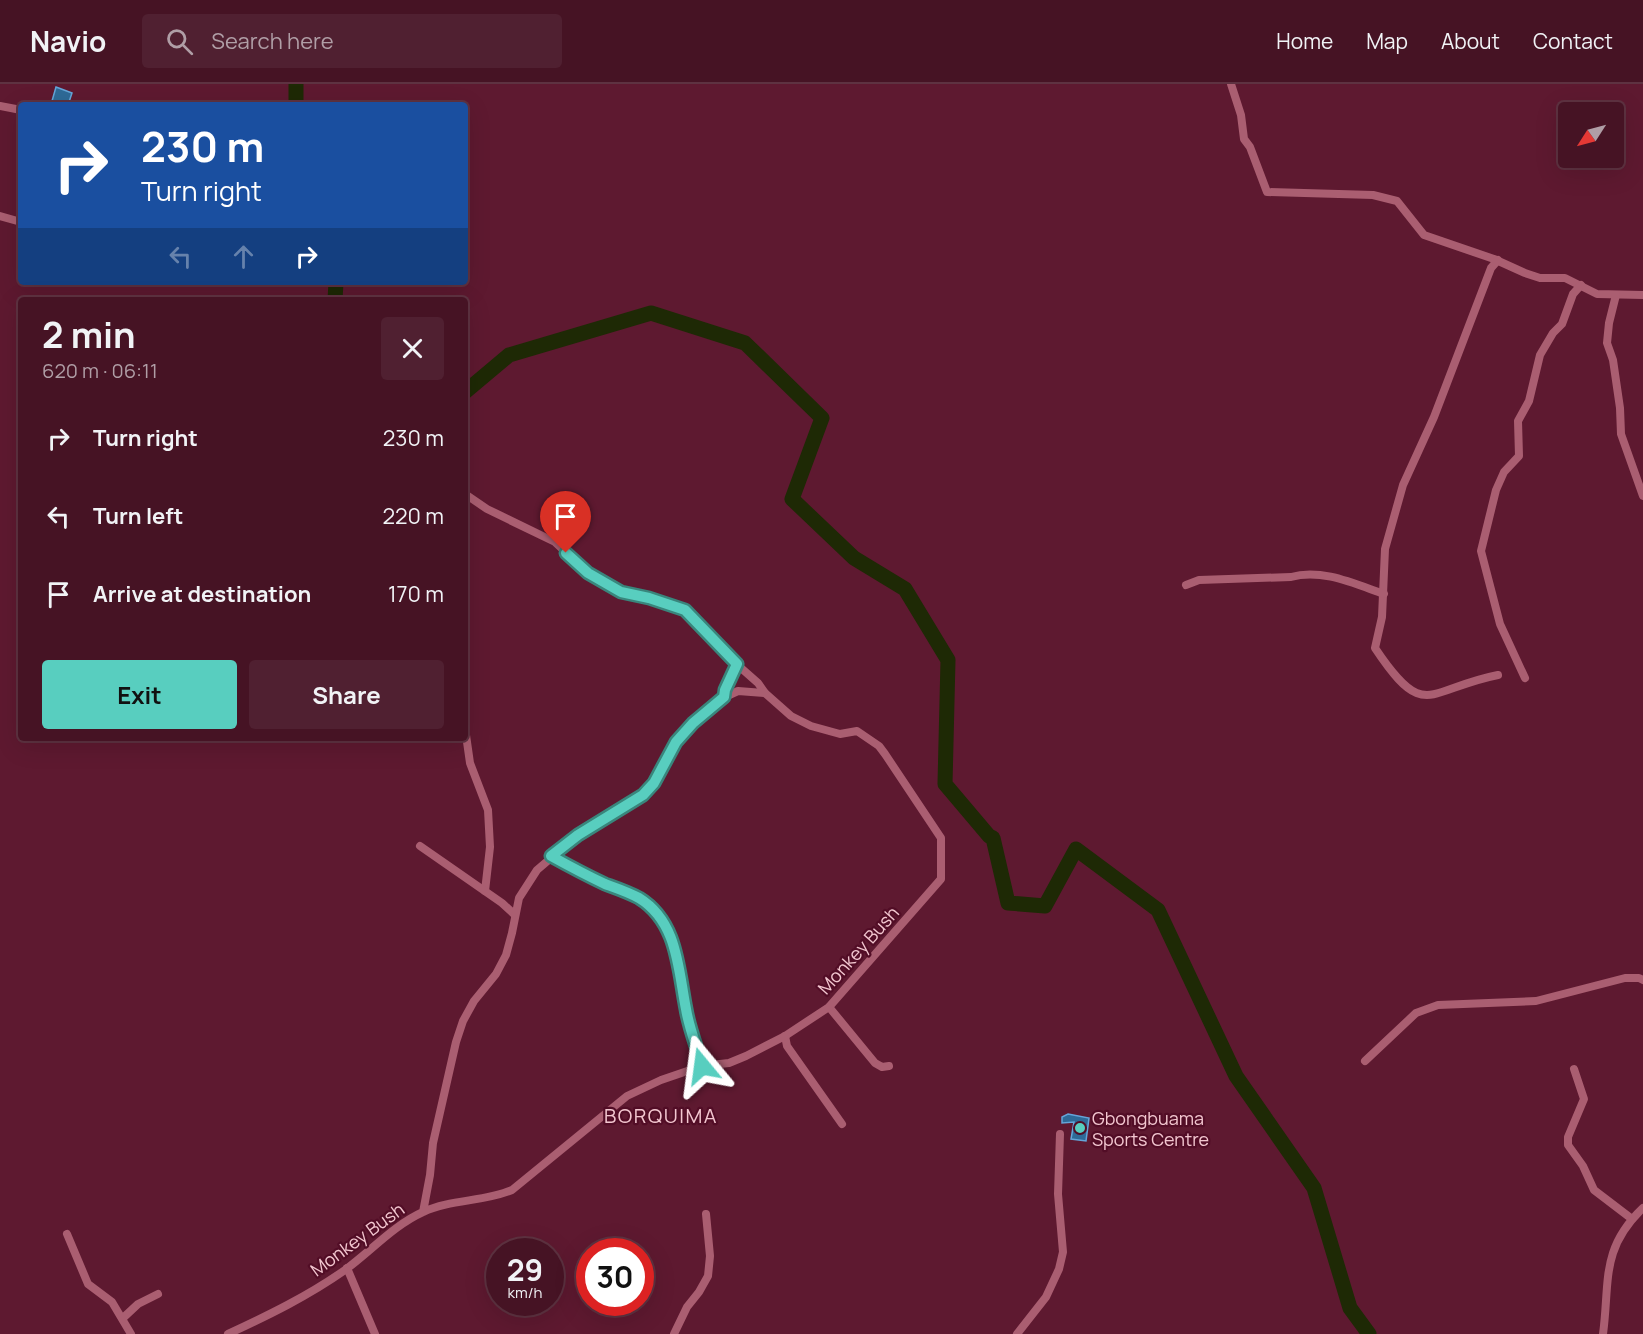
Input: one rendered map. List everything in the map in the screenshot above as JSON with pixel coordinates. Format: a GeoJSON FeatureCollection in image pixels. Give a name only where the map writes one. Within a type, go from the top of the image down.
{"type":"FeatureCollection","features":[{"type":"Feature","properties":{"kind":"street"},"geometry":{"type":"LineString","coordinates":[[1231,84],[1241,115],[1244,139],[1250,147],[1267,192],[1373,195],[1387,198],[1402,206],[1424,235],[1498,260],[1540,278],[1565,279],[1597,294],[1643,295]]}},
{"type":"Feature","properties":{"kind":"street"},"geometry":{"type":"LineString","coordinates":[[0,106],[18,109]]}},
{"type":"Feature","properties":{"kind":"street"},"geometry":{"type":"LineString","coordinates":[[0,216],[18,221]]}},
{"type":"Feature","properties":{"kind":"street"},"geometry":{"type":"LineString","coordinates":[[1498,260],[1491,268],[1475,315],[1434,417],[1402,485],[1385,549],[1382,617],[1375,648],[1410,692],[1426,697],[1475,680],[1498,675]]}},
{"type":"Feature","properties":{"kind":"street"},"geometry":{"type":"LineString","coordinates":[[1525,678],[1500,624],[1481,551],[1496,490],[1504,472],[1519,456],[1518,421],[1529,401],[1540,355],[1553,333],[1562,324],[1573,294],[1581,285]]}},
{"type":"Feature","properties":{"kind":"street"},"geometry":{"type":"LineString","coordinates":[[1616,295],[1607,343],[1613,360],[1620,408],[1621,434],[1643,496]]}},
{"type":"Feature","properties":{"kind":"street"},"geometry":{"type":"LineString","coordinates":[[468,496],[488,509],[555,542],[588,573],[621,592],[649,598],[685,610],[765,693]]}},
{"type":"Feature","properties":{"kind":"street"},"geometry":{"type":"LineString","coordinates":[[1186,585],[1199,580],[1291,577],[1302,573],[1324,575],[1384,594]]}},
{"type":"Feature","properties":{"kind":"street"},"geometry":{"type":"LineString","coordinates":[[724,697],[737,664]]}},
{"type":"Feature","properties":{"kind":"street"},"geometry":{"type":"LineString","coordinates":[[423,1212],[433,1143],[456,1042],[463,1021],[474,1000],[496,974],[506,955],[513,933],[519,898],[527,883],[551,856],[578,835],[643,795],[654,783],[676,742],[693,723],[724,697],[738,691],[765,693]]}},
{"type":"Feature","properties":{"kind":"street","name":"Monkey Bush"},"geometry":{"type":"LineString","coordinates":[[228,1334],[293,1303],[347,1268],[404,1223],[423,1212],[512,1190],[627,1096],[661,1080],[702,1066],[729,1063],[785,1036],[829,1007],[941,879],[940,838],[879,746],[857,731],[840,734],[801,723],[765,693]]}},
{"type":"Feature","properties":{"kind":"street"},"geometry":{"type":"LineString","coordinates":[[467,741],[470,763],[489,810],[490,847],[485,891]]}},
{"type":"Feature","properties":{"kind":"street"},"geometry":{"type":"LineString","coordinates":[[420,846],[515,915]]}},
{"type":"Feature","properties":{"kind":"street"},"geometry":{"type":"LineString","coordinates":[[551,856],[575,870],[637,897],[651,909],[668,931],[674,942],[688,1020],[702,1066]]}},
{"type":"Feature","properties":{"kind":"street"},"geometry":{"type":"LineString","coordinates":[[1365,1061],[1416,1013],[1438,1005],[1536,1001],[1625,978],[1643,980]]}},
{"type":"Feature","properties":{"kind":"street"},"geometry":{"type":"LineString","coordinates":[[829,1007],[875,1063],[882,1067],[889,1066]]}},
{"type":"Feature","properties":{"kind":"street"},"geometry":{"type":"LineString","coordinates":[[785,1036],[787,1046],[842,1124]]}},
{"type":"Feature","properties":{"kind":"street"},"geometry":{"type":"LineString","coordinates":[[1574,1069],[1584,1099],[1568,1137],[1568,1145],[1583,1166],[1594,1190],[1632,1219]]}},
{"type":"Feature","properties":{"kind":"street"},"geometry":{"type":"LineString","coordinates":[[1017,1334],[1047,1297],[1063,1252],[1058,1194],[1060,1134]]}},
{"type":"Feature","properties":{"kind":"street"},"geometry":{"type":"LineString","coordinates":[[1603,1334],[1609,1262],[1632,1219],[1643,1208]]}},
{"type":"Feature","properties":{"kind":"street"},"geometry":{"type":"LineString","coordinates":[[674,1334],[687,1307],[708,1276],[710,1256],[706,1214]]}},
{"type":"Feature","properties":{"kind":"street"},"geometry":{"type":"LineString","coordinates":[[68,1234],[88,1284],[112,1302],[131,1334]]}},
{"type":"Feature","properties":{"kind":"street"},"geometry":{"type":"LineString","coordinates":[[347,1268],[375,1334]]}},
{"type":"Feature","properties":{"kind":"street"},"geometry":{"type":"LineString","coordinates":[[123,1318],[138,1304],[158,1294]]}},
{"type":"Feature","properties":{"kind":"building"},"geometry":{"type":"Polygon","coordinates":[[[56,87],[72,93],[69,102],[52,101],[56,87]]]}},
{"type":"Feature","properties":{"kind":"building","name":"Gbongbuama Sports Centre"},"geometry":{"type":"Polygon","coordinates":[[[1068,1114],[1089,1118],[1086,1141],[1071,1139],[1074,1122],[1062,1123],[1062,1117],[1068,1114]]]}},
{"type":"Feature","properties":{"kind":"waterway"},"geometry":{"type":"LineString","coordinates":[[296,84],[296,102]]}},
{"type":"Feature","properties":{"kind":"waterway"},"geometry":{"type":"LineString","coordinates":[[335,297],[336,285]]}},
{"type":"Feature","properties":{"kind":"waterway"},"geometry":{"type":"LineString","coordinates":[[468,389],[509,355],[651,313],[745,343],[822,418],[792,499],[854,558],[905,589],[948,660],[945,784],[993,838],[1008,903],[1045,906],[1076,849],[1158,910],[1236,1076],[1314,1188],[1350,1308],[1369,1334]]}},
{"type":"Feature","properties":{"kind":"place","name":"Gbongbuama Sports Centre"},"geometry":{"type":"Point","coordinates":[1080,1128]}},
{"type":"Feature","properties":{"kind":"district","name":"BORQUIMA"},"geometry":{"type":"Point","coordinates":[661,1115]}},
{"type":"Feature","properties":{"kind":"route"},"geometry":{"type":"LineString","coordinates":[[566,553],[588,573],[621,592],[649,598],[685,610],[737,664],[724,697],[693,723],[676,742],[654,783],[643,795],[578,835],[551,856],[575,870],[637,897],[651,909],[668,931],[674,942],[688,1020],[702,1066]]}}]}
